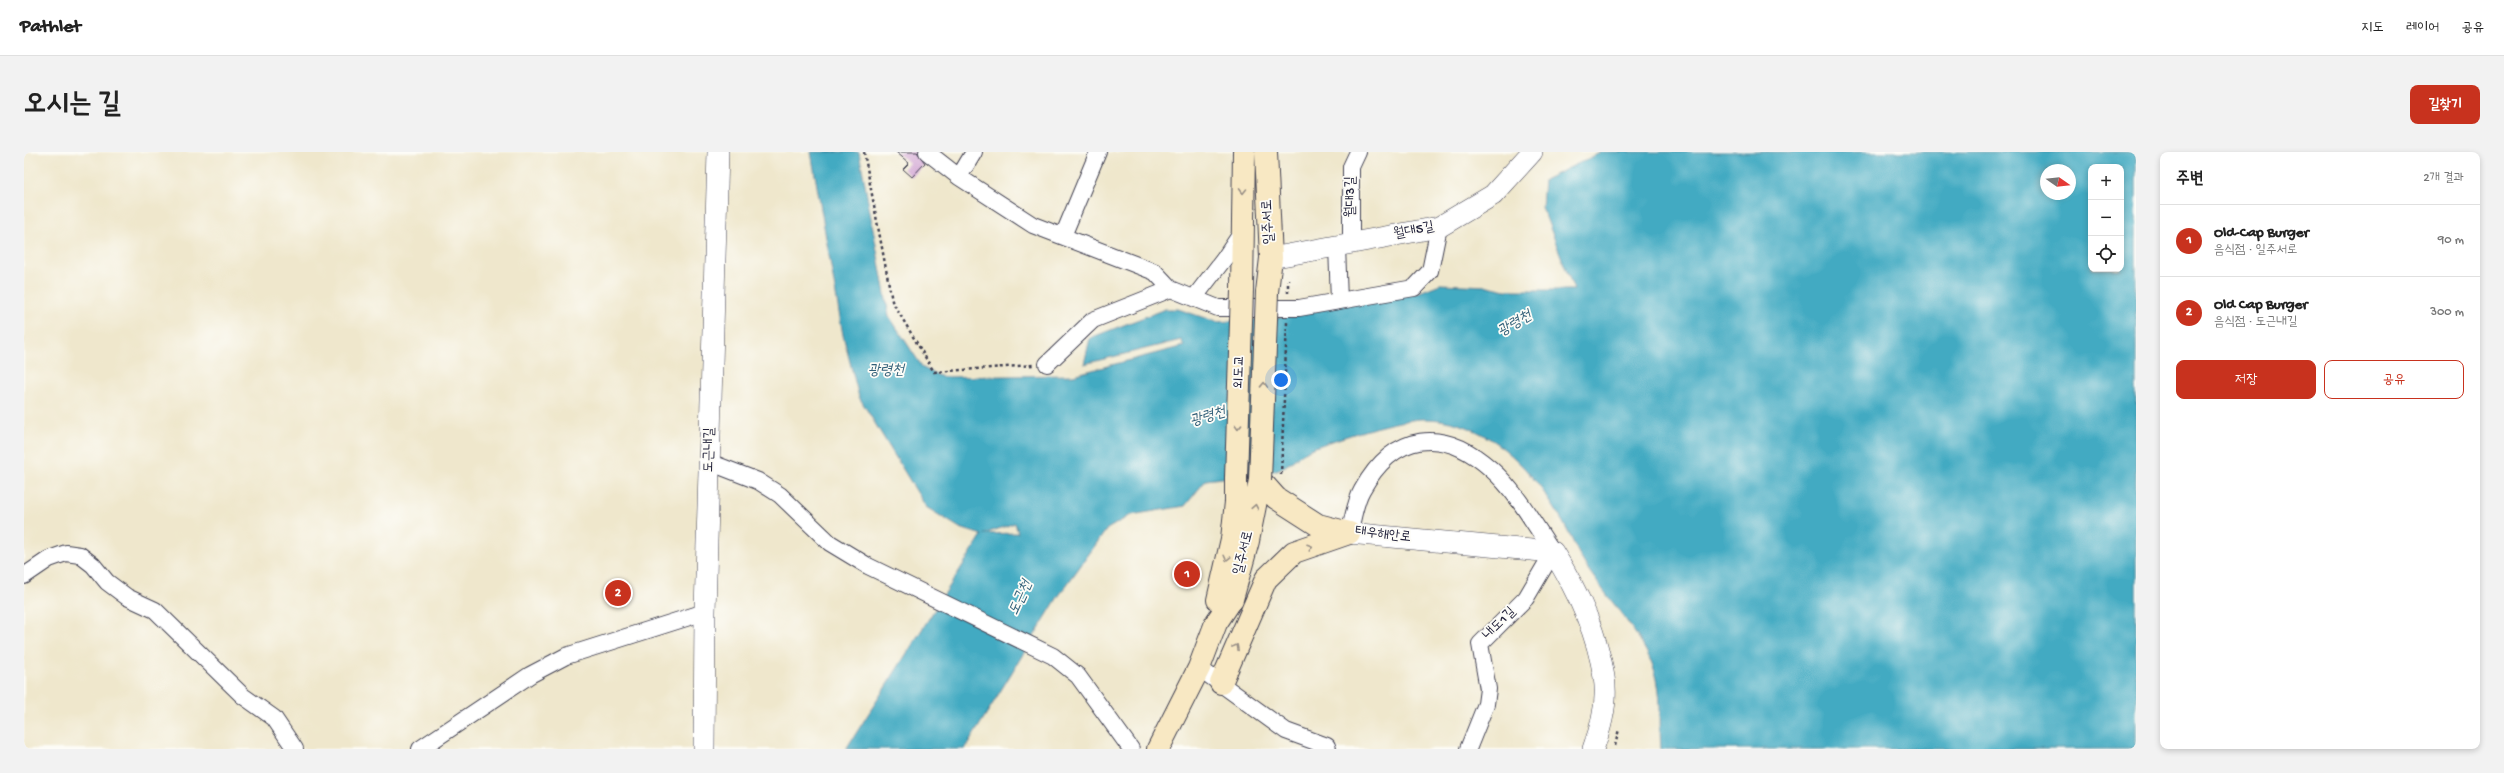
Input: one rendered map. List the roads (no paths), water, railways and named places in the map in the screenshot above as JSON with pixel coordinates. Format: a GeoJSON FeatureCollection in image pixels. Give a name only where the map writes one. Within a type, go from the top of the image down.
{"type":"FeatureCollection","features":[{"type":"Feature","properties":{"kind":"main road","name":"일주서로"},"geometry":{"type":"LineString","coordinates":[[1242,290],[1244,152]]}},
{"type":"Feature","properties":{"kind":"main road","name":"일주서로"},"geometry":{"type":"LineString","coordinates":[[1266,152],[1271,258],[1267,292]]}},
{"type":"Feature","properties":{"kind":"main road","name":"외도교"},"geometry":{"type":"LineString","coordinates":[[1236,478],[1242,290]]}},
{"type":"Feature","properties":{"kind":"main road","name":"외도교"},"geometry":{"type":"LineString","coordinates":[[1267,292],[1271,478]]}},
{"type":"Feature","properties":{"kind":"main road","name":"일주서로"},"geometry":{"type":"LineString","coordinates":[[1216,623],[1219,592],[1232,539],[1236,502],[1236,478]]}},
{"type":"Feature","properties":{"kind":"main road","name":"일주서로"},"geometry":{"type":"LineString","coordinates":[[1158,749],[1199,668],[1216,623],[1232,599],[1248,541],[1271,478]]}},
{"type":"Feature","properties":{"kind":"main road"},"geometry":{"type":"LineString","coordinates":[[1271,478],[1276,498],[1318,525],[1349,533]]}},
{"type":"Feature","properties":{"kind":"main road"},"geometry":{"type":"LineString","coordinates":[[1221,683],[1266,579],[1294,552],[1349,533]]}},
{"type":"Feature","properties":{"kind":"street","name":"도근내길"},"geometry":{"type":"LineString","coordinates":[[704,749],[705,612],[718,152]]}},
{"type":"Feature","properties":{"kind":"street"},"geometry":{"type":"LineString","coordinates":[[927,152],[959,177],[1033,225],[1155,272],[1171,289],[1218,308],[1257,310],[1298,308],[1414,288],[1430,271],[1439,228]]}},
{"type":"Feature","properties":{"kind":"street"},"geometry":{"type":"LineString","coordinates":[[959,177],[974,152]]}},
{"type":"Feature","properties":{"kind":"street"},"geometry":{"type":"LineString","coordinates":[[1063,236],[1098,152]]}},
{"type":"Feature","properties":{"kind":"street","name":"월대3길"},"geometry":{"type":"LineString","coordinates":[[1339,301],[1351,167],[1358,152]]}},
{"type":"Feature","properties":{"kind":"street","name":"월대5길"},"geometry":{"type":"LineString","coordinates":[[1271,258],[1439,228],[1493,195],[1532,152]]}},
{"type":"Feature","properties":{"kind":"street"},"geometry":{"type":"LineString","coordinates":[[1194,298],[1224,259],[1242,232]]}},
{"type":"Feature","properties":{"kind":"street"},"geometry":{"type":"LineString","coordinates":[[1047,364],[1093,320],[1171,289]]}},
{"type":"Feature","properties":{"kind":"street","name":"태우해안로"},"geometry":{"type":"LineString","coordinates":[[1553,552],[1349,533],[1361,490],[1384,460],[1415,441],[1440,440],[1462,448],[1491,469],[1518,498],[1553,552],[1568,576],[1591,631],[1604,677],[1604,706],[1593,749]]}},
{"type":"Feature","properties":{"kind":"street"},"geometry":{"type":"LineString","coordinates":[[709,462],[758,481],[780,495],[830,543],[868,566],[910,588],[1053,656],[1078,676],[1130,749]]}},
{"type":"Feature","properties":{"kind":"street","name":"내도1길"},"geometry":{"type":"LineString","coordinates":[[1468,749],[1486,704],[1488,689],[1480,644],[1526,598],[1553,552]]}},
{"type":"Feature","properties":{"kind":"street"},"geometry":{"type":"LineString","coordinates":[[24,576],[49,559],[66,553],[80,555],[93,566],[107,582],[127,596],[155,610],[243,696],[274,718],[295,749]]}},
{"type":"Feature","properties":{"kind":"street"},"geometry":{"type":"LineString","coordinates":[[420,749],[530,675],[566,656],[705,612]]}},
{"type":"Feature","properties":{"kind":"street"},"geometry":{"type":"LineString","coordinates":[[1199,668],[1286,730],[1327,746],[1328,749]]}},
{"type":"Feature","properties":{"kind":"water"},"geometry":{"type":"Polygon","coordinates":[[[811,152],[859,152],[889,316],[923,368],[942,377],[1073,375],[1184,346],[1181,340],[1084,364],[1090,338],[1165,309],[1178,309],[1217,322],[1288,317],[1341,305],[1417,293],[1440,284],[1488,286],[1506,290],[1574,290],[1542,207],[1544,180],[1602,152],[2136,152],[2136,749],[1661,749],[1659,688],[1653,665],[1638,638],[1587,568],[1565,526],[1549,500],[1522,466],[1506,451],[1488,438],[1469,428],[1448,422],[1426,419],[1384,425],[1335,440],[1310,449],[1283,467],[1272,471],[1206,480],[1185,506],[1131,515],[1107,529],[1058,597],[965,749],[846,749],[982,535],[960,528],[926,507],[859,397],[843,335],[811,152]],[[1015,523],[984,534],[1018,533],[1015,523]]]}},
{"type":"Feature","properties":{"kind":"place","name":"Old-Cap Burger"},"geometry":{"type":"Point","coordinates":[1187,574]}},
{"type":"Feature","properties":{"kind":"place","name":"Old Cap Burger"},"geometry":{"type":"Point","coordinates":[618,593]}},
{"type":"Feature","properties":{"kind":"water label","name":"광령천"},"geometry":{"type":"Point","coordinates":[1515,324]}},
{"type":"Feature","properties":{"kind":"water label","name":"광령천"},"geometry":{"type":"Point","coordinates":[886,371]}},
{"type":"Feature","properties":{"kind":"water label","name":"광령천"},"geometry":{"type":"Point","coordinates":[1208,417]}},
{"type":"Feature","properties":{"kind":"water label","name":"도근천"},"geometry":{"type":"Point","coordinates":[1021,598]}}]}
